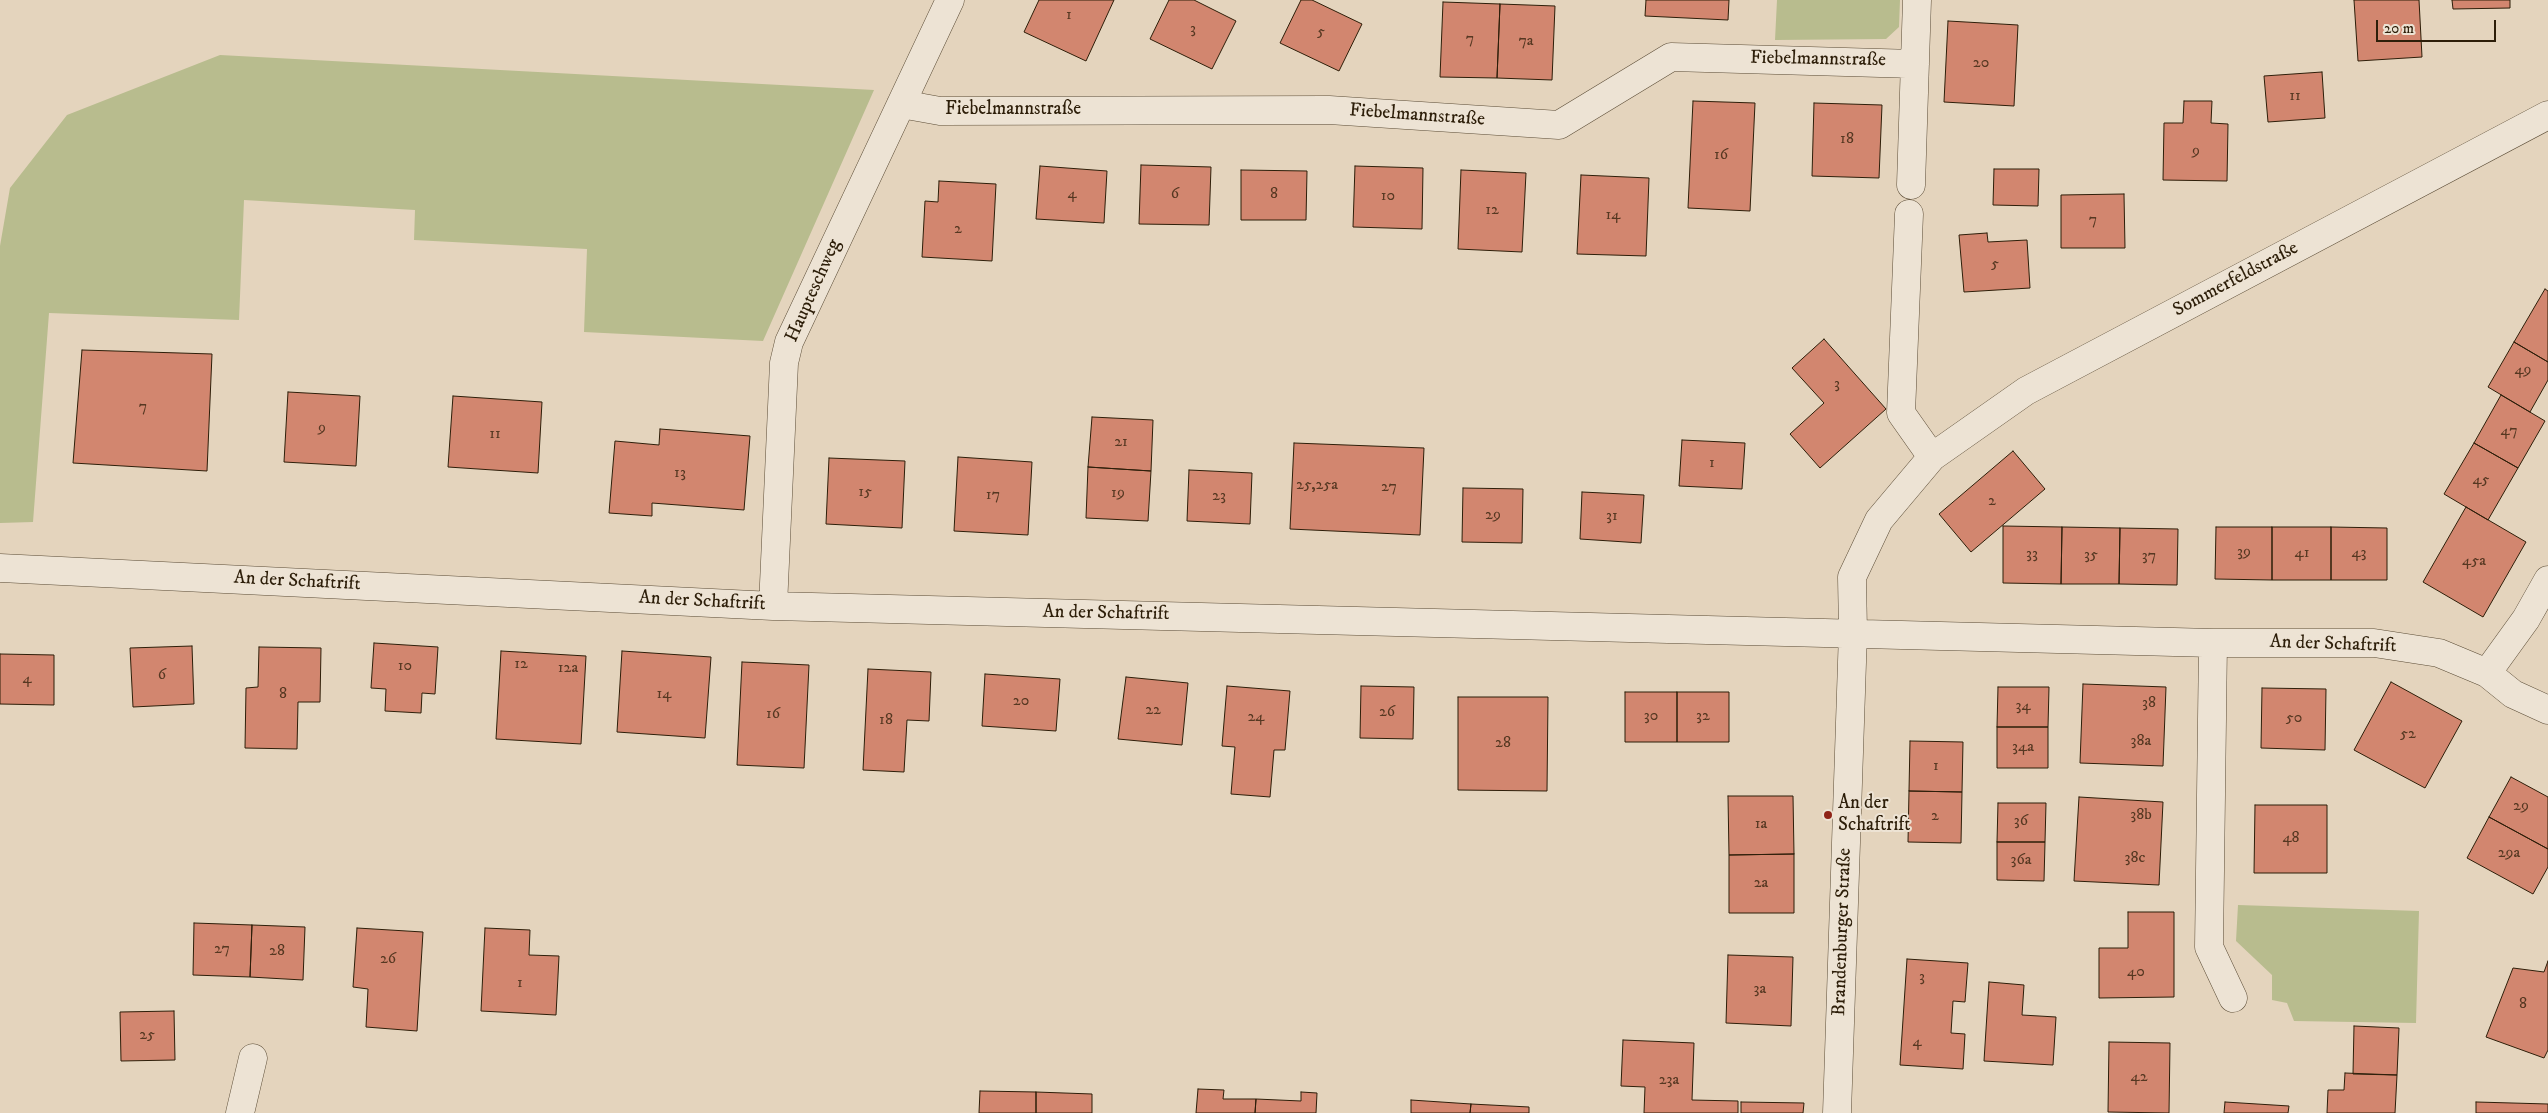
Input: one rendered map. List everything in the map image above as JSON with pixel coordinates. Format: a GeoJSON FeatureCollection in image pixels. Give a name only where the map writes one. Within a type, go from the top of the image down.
{"type":"FeatureCollection","features":[{"type":"Feature","properties":{"kind":"street","name":"Haupteschweg"},"geometry":{"type":"LineString","coordinates":[[773,606],[784,363],[789,342],[950,0]]}},
{"type":"Feature","properties":{"kind":"street"},"geometry":{"type":"LineString","coordinates":[[1911,185],[1917,0]]}},
{"type":"Feature","properties":{"kind":"street","name":"Fiebelmannstraße"},"geometry":{"type":"LineString","coordinates":[[901,104],[940,111],[1329,110],[1559,125],[1671,57],[1916,64]]}},
{"type":"Feature","properties":{"kind":"street","name":"Sommerfeldstraße"},"geometry":{"type":"LineString","coordinates":[[1853,632],[1852,577],[1879,520],[1932,457],[2026,391],[2548,115]]}},
{"type":"Feature","properties":{"kind":"street"},"geometry":{"type":"LineString","coordinates":[[1909,214],[1901,413],[1932,457]]}},
{"type":"Feature","properties":{"kind":"street","name":"An der Schaftrift"},"geometry":{"type":"LineString","coordinates":[[0,568],[773,606],[1853,632],[2214,643],[2374,643],[2439,653],[2487,673],[2513,694],[2548,710]]}},
{"type":"Feature","properties":{"kind":"street"},"geometry":{"type":"LineString","coordinates":[[2487,673],[2526,619],[2548,580]]}},
{"type":"Feature","properties":{"kind":"street","name":"Brandenburger Straße"},"geometry":{"type":"LineString","coordinates":[[1837,1113],[1853,632]]}},
{"type":"Feature","properties":{"kind":"street"},"geometry":{"type":"LineString","coordinates":[[2214,643],[2209,947],[2233,998]]}},
{"type":"Feature","properties":{"kind":"street"},"geometry":{"type":"LineString","coordinates":[[240,1113],[253,1058]]}},
{"type":"Feature","properties":{"kind":"green space"},"geometry":{"type":"Polygon","coordinates":[[[1777,0],[1900,0],[1899,27],[1886,39],[1775,40],[1777,0]]]}},
{"type":"Feature","properties":{"kind":"green space"},"geometry":{"type":"Polygon","coordinates":[[[220,55],[874,90],[763,341],[584,332],[587,249],[414,240],[415,210],[244,200],[239,320],[49,313],[33,522],[0,523],[0,246],[10,188],[67,115],[220,55]]]}},
{"type":"Feature","properties":{"kind":"green space"},"geometry":{"type":"Polygon","coordinates":[[[2238,905],[2419,911],[2416,1023],[2294,1021],[2287,1003],[2272,1000],[2272,975],[2236,941],[2238,905]]]}},
{"type":"Feature","properties":{"kind":"building"},"geometry":{"type":"Polygon","coordinates":[[[1039,0],[1114,0],[1086,61],[1024,32],[1039,0]]]}},
{"type":"Feature","properties":{"kind":"building"},"geometry":{"type":"Polygon","coordinates":[[[1169,0],[1194,0],[1236,21],[1212,69],[1150,39],[1169,0]]]}},
{"type":"Feature","properties":{"kind":"building"},"geometry":{"type":"Polygon","coordinates":[[[1301,0],[1312,0],[1362,24],[1339,71],[1280,43],[1301,0]]]}},
{"type":"Feature","properties":{"kind":"building"},"geometry":{"type":"Polygon","coordinates":[[[1646,0],[1729,0],[1728,20],[1645,16],[1646,0]]]}},
{"type":"Feature","properties":{"kind":"building"},"geometry":{"type":"Polygon","coordinates":[[[2354,0],[2419,0],[2422,57],[2358,61],[2354,0]]]}},
{"type":"Feature","properties":{"kind":"building"},"geometry":{"type":"Polygon","coordinates":[[[2452,0],[2510,0],[2510,8],[2453,9],[2452,0]]]}},
{"type":"Feature","properties":{"kind":"building"},"geometry":{"type":"Polygon","coordinates":[[[1443,2],[1500,4],[1497,78],[1440,77],[1443,2]]]}},
{"type":"Feature","properties":{"kind":"building"},"geometry":{"type":"Polygon","coordinates":[[[1500,4],[1555,6],[1552,80],[1497,78],[1500,4]]]}},
{"type":"Feature","properties":{"kind":"building"},"geometry":{"type":"Polygon","coordinates":[[[1948,21],[2018,25],[2014,106],[1944,102],[1948,21]]]}},
{"type":"Feature","properties":{"kind":"building"},"geometry":{"type":"Polygon","coordinates":[[[2322,72],[2325,118],[2268,122],[2264,76],[2322,72]]]}},
{"type":"Feature","properties":{"kind":"building"},"geometry":{"type":"Polygon","coordinates":[[[1693,101],[1755,103],[1750,211],[1688,208],[1693,101]]]}},
{"type":"Feature","properties":{"kind":"building"},"geometry":{"type":"Polygon","coordinates":[[[2184,101],[2212,101],[2211,123],[2228,124],[2227,181],[2163,180],[2164,123],[2183,123],[2184,101]]]}},
{"type":"Feature","properties":{"kind":"building"},"geometry":{"type":"Polygon","coordinates":[[[1814,103],[1882,105],[1879,178],[1812,176],[1814,103]]]}},
{"type":"Feature","properties":{"kind":"building"},"geometry":{"type":"Polygon","coordinates":[[[1141,165],[1211,167],[1209,225],[1139,224],[1141,165]]]}},
{"type":"Feature","properties":{"kind":"building"},"geometry":{"type":"Polygon","coordinates":[[[1040,166],[1107,171],[1104,223],[1036,219],[1040,166]]]}},
{"type":"Feature","properties":{"kind":"building"},"geometry":{"type":"Polygon","coordinates":[[[1355,166],[1423,168],[1422,229],[1353,227],[1355,166]]]}},
{"type":"Feature","properties":{"kind":"building"},"geometry":{"type":"Polygon","coordinates":[[[1994,169],[2039,169],[2038,206],[1993,205],[1994,169]]]}},
{"type":"Feature","properties":{"kind":"building"},"geometry":{"type":"Polygon","coordinates":[[[1241,170],[1307,171],[1306,220],[1241,220],[1241,170]]]}},
{"type":"Feature","properties":{"kind":"building"},"geometry":{"type":"Polygon","coordinates":[[[1461,170],[1526,173],[1522,252],[1458,249],[1461,170]]]}},
{"type":"Feature","properties":{"kind":"building"},"geometry":{"type":"Polygon","coordinates":[[[1581,175],[1649,178],[1646,256],[1577,254],[1581,175]]]}},
{"type":"Feature","properties":{"kind":"building"},"geometry":{"type":"Polygon","coordinates":[[[939,181],[996,184],[992,261],[922,257],[925,201],[938,202],[939,181]]]}},
{"type":"Feature","properties":{"kind":"building"},"geometry":{"type":"Polygon","coordinates":[[[2124,194],[2125,248],[2061,248],[2061,195],[2124,194]]]}},
{"type":"Feature","properties":{"kind":"building"},"geometry":{"type":"Polygon","coordinates":[[[1987,233],[1988,242],[2027,240],[2030,288],[1964,292],[1959,235],[1987,233]]]}},
{"type":"Feature","properties":{"kind":"building"},"geometry":{"type":"Polygon","coordinates":[[[2545,289],[2548,291],[2548,362],[2514,342],[2545,289]]]}},
{"type":"Feature","properties":{"kind":"building"},"geometry":{"type":"Polygon","coordinates":[[[1824,339],[1886,409],[1820,468],[1790,434],[1824,403],[1792,368],[1824,339]]]}},
{"type":"Feature","properties":{"kind":"building"},"geometry":{"type":"Polygon","coordinates":[[[2514,342],[2548,362],[2548,380],[2530,412],[2488,387],[2514,342]]]}},
{"type":"Feature","properties":{"kind":"building"},"geometry":{"type":"Polygon","coordinates":[[[82,350],[212,354],[207,471],[73,463],[82,350]]]}},
{"type":"Feature","properties":{"kind":"building"},"geometry":{"type":"Polygon","coordinates":[[[288,392],[360,396],[356,466],[284,462],[288,392]]]}},
{"type":"Feature","properties":{"kind":"building"},"geometry":{"type":"Polygon","coordinates":[[[2501,395],[2545,421],[2518,468],[2474,443],[2501,395]]]}},
{"type":"Feature","properties":{"kind":"building"},"geometry":{"type":"Polygon","coordinates":[[[453,396],[542,402],[538,473],[448,467],[453,396]]]}},
{"type":"Feature","properties":{"kind":"building"},"geometry":{"type":"Polygon","coordinates":[[[1092,417],[1153,420],[1151,471],[1088,467],[1092,417]]]}},
{"type":"Feature","properties":{"kind":"building"},"geometry":{"type":"Polygon","coordinates":[[[660,429],[750,436],[744,510],[652,503],[652,516],[609,513],[615,441],[659,445],[660,429]]]}},
{"type":"Feature","properties":{"kind":"building"},"geometry":{"type":"Polygon","coordinates":[[[1682,440],[1745,443],[1742,489],[1679,486],[1682,440]]]}},
{"type":"Feature","properties":{"kind":"building"},"geometry":{"type":"Polygon","coordinates":[[[1294,443],[1424,448],[1420,535],[1290,529],[1294,443]]]}},
{"type":"Feature","properties":{"kind":"building"},"geometry":{"type":"Polygon","coordinates":[[[2474,443],[2518,468],[2488,520],[2444,494],[2474,443]]]}},
{"type":"Feature","properties":{"kind":"building"},"geometry":{"type":"Polygon","coordinates":[[[2013,451],[2045,489],[1971,552],[1939,514],[2013,451]]]}},
{"type":"Feature","properties":{"kind":"building"},"geometry":{"type":"Polygon","coordinates":[[[958,457],[1032,462],[1028,535],[954,531],[958,457]]]}},
{"type":"Feature","properties":{"kind":"building"},"geometry":{"type":"Polygon","coordinates":[[[829,458],[905,461],[902,528],[826,524],[829,458]]]}},
{"type":"Feature","properties":{"kind":"building"},"geometry":{"type":"Polygon","coordinates":[[[1088,467],[1151,471],[1148,521],[1086,518],[1088,467]]]}},
{"type":"Feature","properties":{"kind":"building"},"geometry":{"type":"Polygon","coordinates":[[[1189,470],[1252,473],[1250,524],[1187,521],[1189,470]]]}},
{"type":"Feature","properties":{"kind":"building"},"geometry":{"type":"Polygon","coordinates":[[[1463,488],[1523,489],[1522,543],[1462,542],[1463,488]]]}},
{"type":"Feature","properties":{"kind":"building"},"geometry":{"type":"Polygon","coordinates":[[[1582,492],[1644,495],[1641,543],[1580,539],[1582,492]]]}},
{"type":"Feature","properties":{"kind":"building"},"geometry":{"type":"Polygon","coordinates":[[[2466,507],[2526,542],[2483,617],[2423,582],[2466,507]]]}},
{"type":"Feature","properties":{"kind":"building"},"geometry":{"type":"Polygon","coordinates":[[[2003,526],[2062,527],[2061,584],[2003,583],[2003,526]]]}},
{"type":"Feature","properties":{"kind":"building"},"geometry":{"type":"Polygon","coordinates":[[[2062,527],[2120,528],[2119,584],[2061,584],[2062,527]]]}},
{"type":"Feature","properties":{"kind":"building"},"geometry":{"type":"Polygon","coordinates":[[[2216,527],[2272,527],[2272,580],[2215,579],[2216,527]]]}},
{"type":"Feature","properties":{"kind":"building"},"geometry":{"type":"Polygon","coordinates":[[[2272,527],[2331,527],[2331,580],[2272,580],[2272,527]]]}},
{"type":"Feature","properties":{"kind":"building"},"geometry":{"type":"Polygon","coordinates":[[[2331,527],[2387,528],[2387,580],[2331,580],[2331,527]]]}},
{"type":"Feature","properties":{"kind":"building"},"geometry":{"type":"Polygon","coordinates":[[[2120,528],[2178,529],[2177,585],[2119,584],[2120,528]]]}},
{"type":"Feature","properties":{"kind":"building"},"geometry":{"type":"Polygon","coordinates":[[[374,643],[438,647],[435,694],[422,693],[421,713],[385,711],[386,689],[371,688],[374,643]]]}},
{"type":"Feature","properties":{"kind":"building"},"geometry":{"type":"Polygon","coordinates":[[[192,646],[194,704],[133,707],[130,648],[192,646]]]}},
{"type":"Feature","properties":{"kind":"building"},"geometry":{"type":"Polygon","coordinates":[[[259,647],[321,648],[320,702],[298,702],[297,749],[245,748],[246,688],[258,687],[259,647]]]}},
{"type":"Feature","properties":{"kind":"building"},"geometry":{"type":"Polygon","coordinates":[[[501,651],[586,656],[581,744],[496,739],[501,651]]]}},
{"type":"Feature","properties":{"kind":"building"},"geometry":{"type":"Polygon","coordinates":[[[622,651],[711,657],[705,738],[617,732],[622,651]]]}},
{"type":"Feature","properties":{"kind":"building"},"geometry":{"type":"Polygon","coordinates":[[[0,654],[54,655],[54,705],[0,704],[0,654]]]}},
{"type":"Feature","properties":{"kind":"building"},"geometry":{"type":"Polygon","coordinates":[[[742,662],[809,665],[804,768],[737,765],[742,662]]]}},
{"type":"Feature","properties":{"kind":"building"},"geometry":{"type":"Polygon","coordinates":[[[868,669],[931,672],[929,721],[907,720],[904,772],[863,770],[868,669]]]}},
{"type":"Feature","properties":{"kind":"building"},"geometry":{"type":"Polygon","coordinates":[[[985,674],[1060,679],[1056,731],[982,726],[985,674]]]}},
{"type":"Feature","properties":{"kind":"building"},"geometry":{"type":"Polygon","coordinates":[[[1126,677],[1188,683],[1182,745],[1118,739],[1126,677]]]}},
{"type":"Feature","properties":{"kind":"building"},"geometry":{"type":"Polygon","coordinates":[[[2391,682],[2462,721],[2425,788],[2354,750],[2391,682]]]}},
{"type":"Feature","properties":{"kind":"building"},"geometry":{"type":"Polygon","coordinates":[[[2083,684],[2166,687],[2163,766],[2080,763],[2083,684]]]}},
{"type":"Feature","properties":{"kind":"building"},"geometry":{"type":"Polygon","coordinates":[[[1227,686],[1290,691],[1285,750],[1274,750],[1270,797],[1231,794],[1235,747],[1222,746],[1227,686]]]}},
{"type":"Feature","properties":{"kind":"building"},"geometry":{"type":"Polygon","coordinates":[[[1361,686],[1414,687],[1413,739],[1360,738],[1361,686]]]}},
{"type":"Feature","properties":{"kind":"building"},"geometry":{"type":"Polygon","coordinates":[[[1998,687],[2049,687],[2048,727],[1997,727],[1998,687]]]}},
{"type":"Feature","properties":{"kind":"building"},"geometry":{"type":"Polygon","coordinates":[[[2262,688],[2326,689],[2325,750],[2261,748],[2262,688]]]}},
{"type":"Feature","properties":{"kind":"building"},"geometry":{"type":"Polygon","coordinates":[[[1625,692],[1677,692],[1677,742],[1625,742],[1625,692]]]}},
{"type":"Feature","properties":{"kind":"building"},"geometry":{"type":"Polygon","coordinates":[[[1677,692],[1729,692],[1729,742],[1677,742],[1677,692]]]}},
{"type":"Feature","properties":{"kind":"building"},"geometry":{"type":"Polygon","coordinates":[[[1458,697],[1548,697],[1547,791],[1458,790],[1458,697]]]}},
{"type":"Feature","properties":{"kind":"building"},"geometry":{"type":"Polygon","coordinates":[[[1997,727],[2048,727],[2048,768],[1997,768],[1997,727]]]}},
{"type":"Feature","properties":{"kind":"building"},"geometry":{"type":"Polygon","coordinates":[[[1910,741],[1963,742],[1962,792],[1909,791],[1910,741]]]}},
{"type":"Feature","properties":{"kind":"building"},"geometry":{"type":"Polygon","coordinates":[[[2511,777],[2548,797],[2548,849],[2489,817],[2511,777]]]}},
{"type":"Feature","properties":{"kind":"building"},"geometry":{"type":"Polygon","coordinates":[[[1909,791],[1962,792],[1961,843],[1908,842],[1909,791]]]}},
{"type":"Feature","properties":{"kind":"building"},"geometry":{"type":"Polygon","coordinates":[[[1728,796],[1793,796],[1794,854],[1729,855],[1728,796]]]}},
{"type":"Feature","properties":{"kind":"building"},"geometry":{"type":"Polygon","coordinates":[[[2079,797],[2163,802],[2159,885],[2074,881],[2079,797]]]}},
{"type":"Feature","properties":{"kind":"building"},"geometry":{"type":"Polygon","coordinates":[[[1998,803],[2046,803],[2045,842],[1997,842],[1998,803]]]}},
{"type":"Feature","properties":{"kind":"building"},"geometry":{"type":"Polygon","coordinates":[[[2255,805],[2327,805],[2327,873],[2254,873],[2255,805]]]}},
{"type":"Feature","properties":{"kind":"building"},"geometry":{"type":"Polygon","coordinates":[[[2489,817],[2548,849],[2548,867],[2533,894],[2467,858],[2489,817]]]}},
{"type":"Feature","properties":{"kind":"building"},"geometry":{"type":"Polygon","coordinates":[[[1997,842],[2045,842],[2044,881],[1997,880],[1997,842]]]}},
{"type":"Feature","properties":{"kind":"building"},"geometry":{"type":"Polygon","coordinates":[[[1794,854],[1794,913],[1729,913],[1729,855],[1794,854]]]}},
{"type":"Feature","properties":{"kind":"building"},"geometry":{"type":"Polygon","coordinates":[[[2128,912],[2174,912],[2174,997],[2099,998],[2099,948],[2128,948],[2128,912]]]}},
{"type":"Feature","properties":{"kind":"building"},"geometry":{"type":"Polygon","coordinates":[[[194,923],[252,925],[250,977],[193,975],[194,923]]]}},
{"type":"Feature","properties":{"kind":"building"},"geometry":{"type":"Polygon","coordinates":[[[252,925],[305,927],[303,980],[250,977],[252,925]]]}},
{"type":"Feature","properties":{"kind":"building"},"geometry":{"type":"Polygon","coordinates":[[[357,928],[423,932],[417,1031],[366,1027],[368,989],[353,987],[357,928]]]}},
{"type":"Feature","properties":{"kind":"building"},"geometry":{"type":"Polygon","coordinates":[[[485,928],[530,930],[529,955],[559,956],[556,1015],[481,1011],[485,928]]]}},
{"type":"Feature","properties":{"kind":"building"},"geometry":{"type":"Polygon","coordinates":[[[1728,955],[1793,957],[1791,1026],[1726,1023],[1728,955]]]}},
{"type":"Feature","properties":{"kind":"building"},"geometry":{"type":"Polygon","coordinates":[[[1907,959],[1968,963],[1965,1002],[1953,1001],[1951,1033],[1965,1034],[1963,1069],[1900,1065],[1907,959]]]}},
{"type":"Feature","properties":{"kind":"building"},"geometry":{"type":"Polygon","coordinates":[[[2548,961],[2548,1050],[2544,1058],[2486,1037],[2513,968],[2544,972],[2548,961]]]}},
{"type":"Feature","properties":{"kind":"building"},"geometry":{"type":"Polygon","coordinates":[[[1989,982],[2024,985],[2022,1015],[2056,1017],[2053,1065],[1984,1061],[1989,982]]]}},
{"type":"Feature","properties":{"kind":"building"},"geometry":{"type":"Polygon","coordinates":[[[174,1011],[175,1060],[121,1061],[120,1012],[174,1011]]]}},
{"type":"Feature","properties":{"kind":"building"},"geometry":{"type":"Polygon","coordinates":[[[2354,1026],[2399,1028],[2397,1075],[2353,1074],[2354,1026]]]}},
{"type":"Feature","properties":{"kind":"building"},"geometry":{"type":"Polygon","coordinates":[[[1623,1040],[1694,1043],[1692,1100],[1738,1101],[1738,1113],[1644,1113],[1645,1087],[1621,1086],[1623,1040]]]}},
{"type":"Feature","properties":{"kind":"building"},"geometry":{"type":"Polygon","coordinates":[[[2109,1042],[2170,1043],[2169,1113],[2108,1112],[2109,1042]]]}},
{"type":"Feature","properties":{"kind":"building"},"geometry":{"type":"Polygon","coordinates":[[[2345,1073],[2397,1075],[2395,1113],[2327,1113],[2328,1090],[2344,1090],[2345,1073]]]}},
{"type":"Feature","properties":{"kind":"building"},"geometry":{"type":"Polygon","coordinates":[[[1198,1089],[1224,1090],[1223,1099],[1256,1099],[1255,1113],[1196,1113],[1198,1089]]]}},
{"type":"Feature","properties":{"kind":"building"},"geometry":{"type":"Polygon","coordinates":[[[980,1091],[1036,1092],[1036,1113],[979,1113],[980,1091]]]}},
{"type":"Feature","properties":{"kind":"building"},"geometry":{"type":"Polygon","coordinates":[[[1036,1092],[1092,1094],[1092,1113],[1036,1113],[1036,1092]]]}},
{"type":"Feature","properties":{"kind":"building"},"geometry":{"type":"Polygon","coordinates":[[[1301,1092],[1317,1093],[1316,1113],[1255,1113],[1256,1099],[1301,1101],[1301,1092]]]}},
{"type":"Feature","properties":{"kind":"building"},"geometry":{"type":"Polygon","coordinates":[[[1411,1100],[1471,1104],[1470,1113],[1411,1113],[1411,1100]]]}},
{"type":"Feature","properties":{"kind":"building"},"geometry":{"type":"Polygon","coordinates":[[[1741,1102],[1804,1103],[1803,1113],[1741,1113],[1741,1102]]]}},
{"type":"Feature","properties":{"kind":"building"},"geometry":{"type":"Polygon","coordinates":[[[2225,1102],[2289,1106],[2288,1113],[2224,1113],[2225,1102]]]}},
{"type":"Feature","properties":{"kind":"building"},"geometry":{"type":"Polygon","coordinates":[[[2476,1102],[2548,1104],[2548,1113],[2476,1113],[2476,1102]]]}},
{"type":"Feature","properties":{"kind":"building"},"geometry":{"type":"Polygon","coordinates":[[[1471,1104],[1529,1107],[1529,1113],[1470,1113],[1471,1104]]]}},
{"type":"Feature","properties":{"kind":"place","name":"An der Schaftrift"},"geometry":{"type":"Point","coordinates":[1828,815]}}]}
